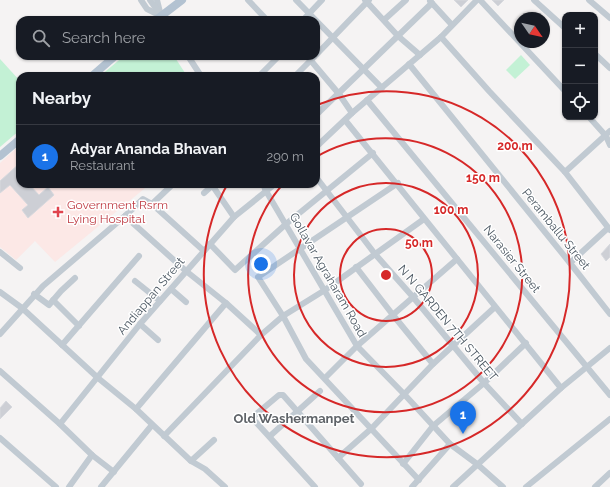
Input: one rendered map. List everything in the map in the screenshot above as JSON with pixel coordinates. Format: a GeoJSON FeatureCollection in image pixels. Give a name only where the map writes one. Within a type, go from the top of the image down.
{"type":"FeatureCollection","features":[{"type":"Feature","properties":{"kind":"main road"},"geometry":{"type":"LineString","coordinates":[[164,16],[182,0]]}},
{"type":"Feature","properties":{"kind":"main road"},"geometry":{"type":"LineString","coordinates":[[97,72],[110,60]]}},
{"type":"Feature","properties":{"kind":"main road"},"geometry":{"type":"LineString","coordinates":[[0,156],[16,142]]}},
{"type":"Feature","properties":{"kind":"street"},"geometry":{"type":"LineString","coordinates":[[141,0],[147,10],[156,16]]}},
{"type":"Feature","properties":{"kind":"street"},"geometry":{"type":"LineString","coordinates":[[150,0],[159,16]]}},
{"type":"Feature","properties":{"kind":"street"},"geometry":{"type":"LineString","coordinates":[[157,0],[160,16]]}},
{"type":"Feature","properties":{"kind":"street"},"geometry":{"type":"LineString","coordinates":[[248,0],[263,16]]}},
{"type":"Feature","properties":{"kind":"street"},"geometry":{"type":"LineString","coordinates":[[296,0],[312,16]]}},
{"type":"Feature","properties":{"kind":"street"},"geometry":{"type":"LineString","coordinates":[[306,16],[322,0]]}},
{"type":"Feature","properties":{"kind":"street"},"geometry":{"type":"LineString","coordinates":[[384,20],[406,0]]}},
{"type":"Feature","properties":{"kind":"street"},"geometry":{"type":"LineString","coordinates":[[320,143],[352,113],[441,37],[478,0],[562,88]]}},
{"type":"Feature","properties":{"kind":"street"},"geometry":{"type":"LineString","coordinates":[[534,0],[562,25]]}},
{"type":"Feature","properties":{"kind":"street"},"geometry":{"type":"LineString","coordinates":[[589,0],[610,18]]}},
{"type":"Feature","properties":{"kind":"street"},"geometry":{"type":"LineString","coordinates":[[320,49],[367,1],[398,36],[420,55]]}},
{"type":"Feature","properties":{"kind":"street"},"geometry":{"type":"LineString","coordinates":[[320,111],[339,94],[344,87],[365,69],[431,2],[452,25]]}},
{"type":"Feature","properties":{"kind":"street"},"geometry":{"type":"LineString","coordinates":[[320,24],[382,88]]}},
{"type":"Feature","properties":{"kind":"street"},"geometry":{"type":"LineString","coordinates":[[441,37],[565,172],[609,229],[570,263]]}},
{"type":"Feature","properties":{"kind":"street"},"geometry":{"type":"LineString","coordinates":[[598,57],[610,68]]}},
{"type":"Feature","properties":{"kind":"street"},"geometry":{"type":"LineString","coordinates":[[191,60],[198,72]]}},
{"type":"Feature","properties":{"kind":"street"},"geometry":{"type":"LineString","coordinates":[[264,72],[275,60]]}},
{"type":"Feature","properties":{"kind":"street"},"geometry":{"type":"LineString","coordinates":[[299,72],[309,60]]}},
{"type":"Feature","properties":{"kind":"street"},"geometry":{"type":"LineString","coordinates":[[314,60],[352,113]]}},
{"type":"Feature","properties":{"kind":"street","name":"Peramballu Street"},"geometry":{"type":"LineString","coordinates":[[409,64],[610,314]]}},
{"type":"Feature","properties":{"kind":"street","name":"Narasier Street"},"geometry":{"type":"LineString","coordinates":[[367,100],[610,395]]}},
{"type":"Feature","properties":{"kind":"street"},"geometry":{"type":"LineString","coordinates":[[345,120],[398,183],[424,219],[562,388]]}},
{"type":"Feature","properties":{"kind":"street"},"geometry":{"type":"LineString","coordinates":[[593,120],[608,133],[610,145]]}},
{"type":"Feature","properties":{"kind":"street"},"geometry":{"type":"LineString","coordinates":[[565,172],[608,133]]}},
{"type":"Feature","properties":{"kind":"street"},"geometry":{"type":"LineString","coordinates":[[210,244],[235,270],[286,224],[373,153]]}},
{"type":"Feature","properties":{"kind":"street","name":"N N GARDEN 7TH STREET"},"geometry":{"type":"LineString","coordinates":[[320,182],[375,254],[413,297],[484,383],[522,424]]}},
{"type":"Feature","properties":{"kind":"street"},"geometry":{"type":"LineString","coordinates":[[398,183],[258,277],[283,316],[306,359],[419,480]]}},
{"type":"Feature","properties":{"kind":"street"},"geometry":{"type":"LineString","coordinates":[[152,204],[169,188]]}},
{"type":"Feature","properties":{"kind":"street"},"geometry":{"type":"LineString","coordinates":[[204,193],[210,188]]}},
{"type":"Feature","properties":{"kind":"street"},"geometry":{"type":"LineString","coordinates":[[215,188],[234,217]]}},
{"type":"Feature","properties":{"kind":"street","name":"Gollavar Agraharam Road"},"geometry":{"type":"LineString","coordinates":[[265,188],[357,346],[450,444],[477,464],[502,487]]}},
{"type":"Feature","properties":{"kind":"street","name":"Andiappan Street"},"geometry":{"type":"LineString","coordinates":[[60,424],[140,324],[234,217],[270,188]]}},
{"type":"Feature","properties":{"kind":"street"},"geometry":{"type":"LineString","coordinates":[[0,334],[34,294],[143,199],[152,204],[204,251]]}},
{"type":"Feature","properties":{"kind":"street"},"geometry":{"type":"LineString","coordinates":[[125,216],[186,271],[226,303],[262,335]]}},
{"type":"Feature","properties":{"kind":"street"},"geometry":{"type":"LineString","coordinates":[[164,436],[262,335],[283,316],[325,290],[424,219]]}},
{"type":"Feature","properties":{"kind":"street"},"geometry":{"type":"LineString","coordinates":[[0,252],[20,268]]}},
{"type":"Feature","properties":{"kind":"street"},"geometry":{"type":"LineString","coordinates":[[62,345],[139,256]]}},
{"type":"Feature","properties":{"kind":"street"},"geometry":{"type":"LineString","coordinates":[[325,378],[357,346],[457,259]]}},
{"type":"Feature","properties":{"kind":"street"},"geometry":{"type":"LineString","coordinates":[[356,267],[392,315],[434,364]]}},
{"type":"Feature","properties":{"kind":"street"},"geometry":{"type":"LineString","coordinates":[[34,294],[49,305],[52,300],[76,278]]}},
{"type":"Feature","properties":{"kind":"street"},"geometry":{"type":"LineString","coordinates":[[135,281],[160,301]]}},
{"type":"Feature","properties":{"kind":"street"},"geometry":{"type":"LineString","coordinates":[[171,289],[186,302]]}},
{"type":"Feature","properties":{"kind":"street"},"geometry":{"type":"LineString","coordinates":[[0,292],[22,308],[98,378],[136,409],[191,461],[205,469],[221,486]]}},
{"type":"Feature","properties":{"kind":"street"},"geometry":{"type":"LineString","coordinates":[[52,300],[79,326]]}},
{"type":"Feature","properties":{"kind":"street"},"geometry":{"type":"LineString","coordinates":[[136,409],[226,303]]}},
{"type":"Feature","properties":{"kind":"street"},"geometry":{"type":"LineString","coordinates":[[338,458],[372,428],[434,364],[495,307]]}},
{"type":"Feature","properties":{"kind":"street"},"geometry":{"type":"LineString","coordinates":[[140,324],[158,340]]}},
{"type":"Feature","properties":{"kind":"street"},"geometry":{"type":"LineString","coordinates":[[403,464],[433,426],[484,383],[526,343]]}},
{"type":"Feature","properties":{"kind":"street"},"geometry":{"type":"LineString","coordinates":[[453,487],[562,388],[609,351]]}},
{"type":"Feature","properties":{"kind":"street"},"geometry":{"type":"LineString","coordinates":[[0,372],[60,424],[92,455],[114,472]]}},
{"type":"Feature","properties":{"kind":"street"},"geometry":{"type":"LineString","coordinates":[[270,436],[320,391]]}},
{"type":"Feature","properties":{"kind":"street"},"geometry":{"type":"LineString","coordinates":[[315,487],[254,420],[254,416],[281,394],[362,484]]}},
{"type":"Feature","properties":{"kind":"street"},"geometry":{"type":"LineString","coordinates":[[526,487],[610,419]]}},
{"type":"Feature","properties":{"kind":"street"},"geometry":{"type":"LineString","coordinates":[[102,487],[152,425]]}},
{"type":"Feature","properties":{"kind":"street"},"geometry":{"type":"LineString","coordinates":[[0,438],[56,487]]}},
{"type":"Feature","properties":{"kind":"street"},"geometry":{"type":"LineString","coordinates":[[191,461],[214,440]]}},
{"type":"Feature","properties":{"kind":"street"},"geometry":{"type":"LineString","coordinates":[[412,487],[450,444]]}},
{"type":"Feature","properties":{"kind":"street"},"geometry":{"type":"LineString","coordinates":[[69,487],[92,455]]}},
{"type":"Feature","properties":{"kind":"street"},"geometry":{"type":"LineString","coordinates":[[595,487],[610,473]]}},
{"type":"Feature","properties":{"kind":"shaded area","name":"Government Rsrm Lying Hospital"},"geometry":{"type":"Polygon","coordinates":[[[16,149],[16,188],[145,188],[55,262],[35,241],[16,260],[0,247],[0,163],[16,149]]]}},
{"type":"Feature","properties":{"kind":"green space"},"geometry":{"type":"Polygon","coordinates":[[[521,55],[530,65],[515,79],[506,70],[521,55]]]}},
{"type":"Feature","properties":{"kind":"green space"},"geometry":{"type":"Polygon","coordinates":[[[0,59],[16,77],[16,133],[0,147],[0,59]]]}},
{"type":"Feature","properties":{"kind":"green space"},"geometry":{"type":"Polygon","coordinates":[[[119,60],[177,60],[184,72],[105,72],[119,60]]]}},
{"type":"Feature","properties":{"kind":"building"},"geometry":{"type":"Polygon","coordinates":[[[454,0],[468,0],[461,7],[454,0]]]}},
{"type":"Feature","properties":{"kind":"building"},"geometry":{"type":"Polygon","coordinates":[[[492,0],[504,0],[498,6],[492,0]]]}},
{"type":"Feature","properties":{"kind":"building"},"geometry":{"type":"Polygon","coordinates":[[[16,167],[16,188],[33,188],[39,195],[49,188],[54,195],[28,218],[22,210],[28,205],[10,185],[0,193],[0,181],[16,167]]]}},
{"type":"Feature","properties":{"kind":"building"},"geometry":{"type":"Polygon","coordinates":[[[610,244],[610,257],[606,261],[601,254],[610,244]]]}},
{"type":"Feature","properties":{"kind":"building"},"geometry":{"type":"Polygon","coordinates":[[[6,401],[12,407],[0,419],[0,408],[6,401]]]}},
{"type":"Feature","properties":{"kind":"place","name":"Government Rsrm Lying Hospital"},"geometry":{"type":"Point","coordinates":[58,212]}},
{"type":"Feature","properties":{"kind":"place","name":"Adyar Ananda Bhavan"},"geometry":{"type":"Point","coordinates":[463,434]}},
{"type":"Feature","properties":{"kind":"district","name":"Old Washermanpet"},"geometry":{"type":"Point","coordinates":[294,418]}}]}
